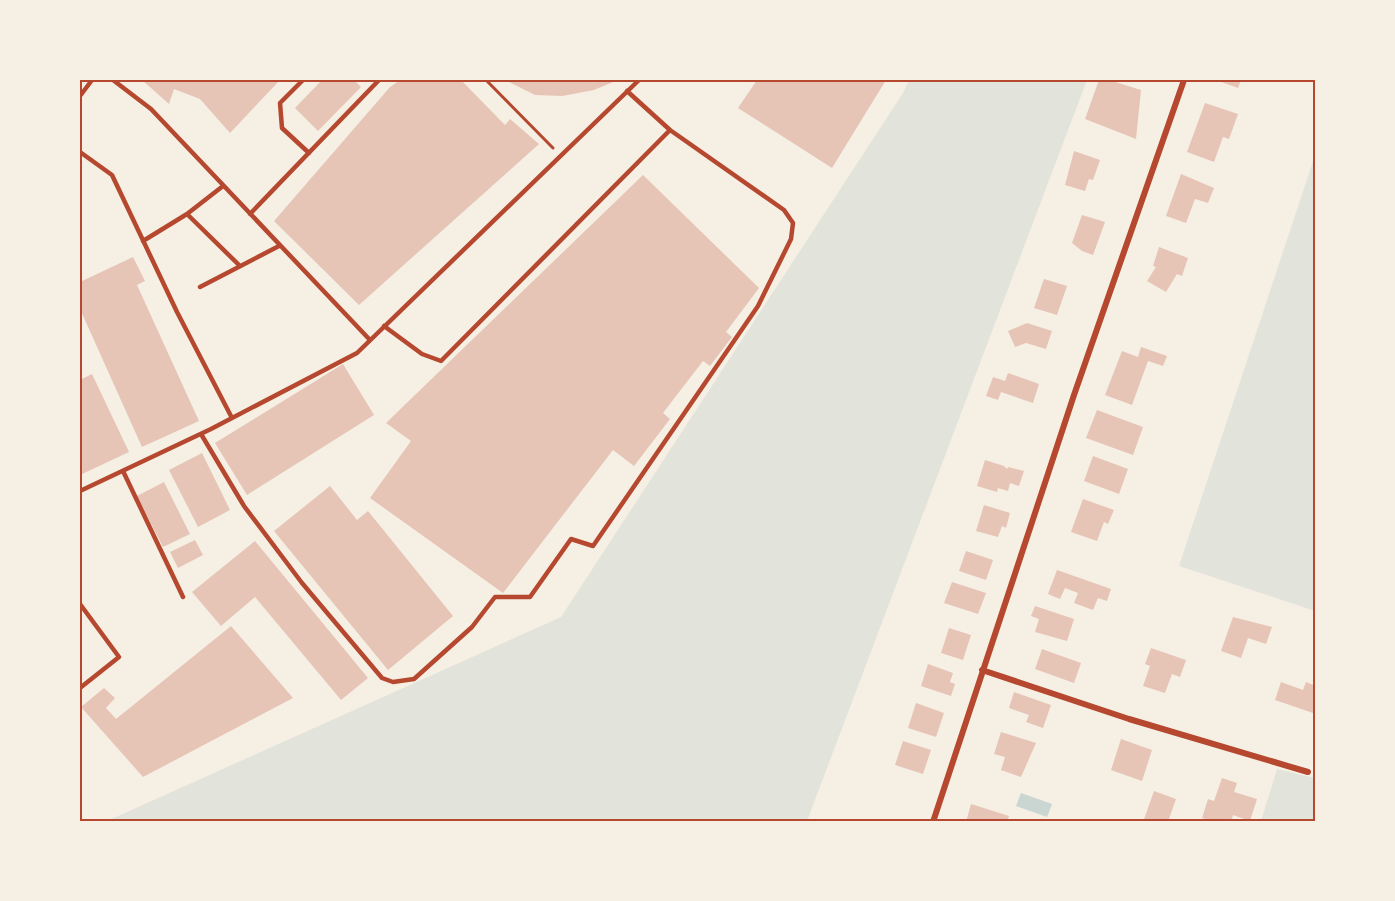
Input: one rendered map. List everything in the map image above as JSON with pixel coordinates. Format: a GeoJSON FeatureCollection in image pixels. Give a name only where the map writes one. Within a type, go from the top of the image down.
{"type":"FeatureCollection","features":[{"type":"Feature","properties":{"kind":"street"},"geometry":{"type":"LineString","coordinates":[[933,822],[982,670],[1184,80]]}},
{"type":"Feature","properties":{"kind":"street"},"geometry":{"type":"LineString","coordinates":[[982,670],[1129,719],[1308,772]]}},
{"type":"Feature","properties":{"kind":"lane"},"geometry":{"type":"LineString","coordinates":[[80,96],[92,80]]}},
{"type":"Feature","properties":{"kind":"lane"},"geometry":{"type":"LineString","coordinates":[[113,80],[151,109],[370,340]]}},
{"type":"Feature","properties":{"kind":"lane"},"geometry":{"type":"LineString","coordinates":[[303,80],[280,103],[282,128],[309,153]]}},
{"type":"Feature","properties":{"kind":"lane"},"geometry":{"type":"LineString","coordinates":[[250,214],[379,80]]}},
{"type":"Feature","properties":{"kind":"lane"},"geometry":{"type":"LineString","coordinates":[[80,491],[201,434],[357,353],[639,80]]}},
{"type":"Feature","properties":{"kind":"lane"},"geometry":{"type":"LineString","coordinates":[[201,434],[251,514],[302,583],[382,678],[393,682],[414,679],[472,627],[495,597],[530,597],[571,539],[593,546],[759,306],[791,239],[793,223],[784,210],[670,130],[627,91]]}},
{"type":"Feature","properties":{"kind":"lane"},"geometry":{"type":"LineString","coordinates":[[384,326],[422,354],[441,361],[670,130]]}},
{"type":"Feature","properties":{"kind":"lane"},"geometry":{"type":"LineString","coordinates":[[80,152],[112,175],[232,418]]}},
{"type":"Feature","properties":{"kind":"lane"},"geometry":{"type":"LineString","coordinates":[[144,241],[187,214],[223,186]]}},
{"type":"Feature","properties":{"kind":"lane"},"geometry":{"type":"LineString","coordinates":[[187,214],[240,266]]}},
{"type":"Feature","properties":{"kind":"lane"},"geometry":{"type":"LineString","coordinates":[[200,286],[279,246]]}},
{"type":"Feature","properties":{"kind":"lane"},"geometry":{"type":"LineString","coordinates":[[123,471],[183,597]]}},
{"type":"Feature","properties":{"kind":"lane"},"geometry":{"type":"LineString","coordinates":[[80,604],[119,657],[80,688]]}},
{"type":"Feature","properties":{"kind":"path"},"geometry":{"type":"LineString","coordinates":[[486,80],[561,155]]}},
{"type":"Feature","properties":{"kind":"shaded area"},"geometry":{"type":"Polygon","coordinates":[[[909,80],[1087,80],[807,821],[107,821],[561,617],[903,93],[909,80]]]}},
{"type":"Feature","properties":{"kind":"shaded area"},"geometry":{"type":"Polygon","coordinates":[[[1315,155],[1315,611],[1179,566],[1315,155]]]}},
{"type":"Feature","properties":{"kind":"shaded area"},"geometry":{"type":"Polygon","coordinates":[[[1277,769],[1315,778],[1315,821],[1261,821],[1277,769]]]}},
{"type":"Feature","properties":{"kind":"shaded area"},"geometry":{"type":"Polygon","coordinates":[[[1021,793],[1052,804],[1047,817],[1016,806],[1021,793]]]}},
{"type":"Feature","properties":{"kind":"building"},"geometry":{"type":"Polygon","coordinates":[[[142,80],[280,80],[230,133],[200,99],[174,89],[169,104],[142,80]]]}},
{"type":"Feature","properties":{"kind":"building"},"geometry":{"type":"Polygon","coordinates":[[[322,80],[354,80],[361,87],[318,131],[295,108],[322,80]]]}},
{"type":"Feature","properties":{"kind":"building"},"geometry":{"type":"Polygon","coordinates":[[[400,80],[461,80],[505,125],[510,119],[539,144],[359,305],[274,221],[390,87],[400,80]]]}},
{"type":"Feature","properties":{"kind":"building"},"geometry":{"type":"Polygon","coordinates":[[[505,80],[618,80],[594,90],[562,96],[535,95],[505,80]]]}},
{"type":"Feature","properties":{"kind":"building"},"geometry":{"type":"Polygon","coordinates":[[[757,80],[886,80],[832,168],[738,108],[757,80]]]}},
{"type":"Feature","properties":{"kind":"building"},"geometry":{"type":"Polygon","coordinates":[[[1099,80],[1109,80],[1141,90],[1136,139],[1085,119],[1099,80]]]}},
{"type":"Feature","properties":{"kind":"building"},"geometry":{"type":"Polygon","coordinates":[[[1216,80],[1241,80],[1238,88],[1216,80]]]}},
{"type":"Feature","properties":{"kind":"building"},"geometry":{"type":"Polygon","coordinates":[[[1205,103],[1238,114],[1229,139],[1223,137],[1214,162],[1187,152],[1205,103]]]}},
{"type":"Feature","properties":{"kind":"building"},"geometry":{"type":"Polygon","coordinates":[[[1074,151],[1100,160],[1093,180],[1089,179],[1085,191],[1065,185],[1074,151]]]}},
{"type":"Feature","properties":{"kind":"building"},"geometry":{"type":"Polygon","coordinates":[[[1181,174],[1214,188],[1208,203],[1195,199],[1186,223],[1166,216],[1181,174]]]}},
{"type":"Feature","properties":{"kind":"building"},"geometry":{"type":"Polygon","coordinates":[[[643,175],[759,288],[726,332],[732,337],[710,366],[703,361],[663,413],[670,419],[634,466],[613,450],[503,593],[370,498],[411,441],[386,423],[643,175]]]}},
{"type":"Feature","properties":{"kind":"building"},"geometry":{"type":"Polygon","coordinates":[[[1082,215],[1105,222],[1093,255],[1082,251],[1072,243],[1082,215]]]}},
{"type":"Feature","properties":{"kind":"building"},"geometry":{"type":"Polygon","coordinates":[[[1159,247],[1188,258],[1182,276],[1177,274],[1166,292],[1147,281],[1156,267],[1153,266],[1159,247]]]}},
{"type":"Feature","properties":{"kind":"building"},"geometry":{"type":"Polygon","coordinates":[[[133,257],[145,281],[137,285],[199,421],[142,447],[80,309],[80,282],[133,257]]]}},
{"type":"Feature","properties":{"kind":"building"},"geometry":{"type":"Polygon","coordinates":[[[1044,279],[1067,286],[1057,315],[1034,308],[1044,279]]]}},
{"type":"Feature","properties":{"kind":"building"},"geometry":{"type":"Polygon","coordinates":[[[1027,323],[1052,331],[1046,349],[1026,343],[1015,347],[1008,331],[1027,323]]]}},
{"type":"Feature","properties":{"kind":"building"},"geometry":{"type":"Polygon","coordinates":[[[1141,347],[1167,356],[1163,366],[1148,361],[1132,405],[1105,395],[1122,351],[1138,357],[1141,347]]]}},
{"type":"Feature","properties":{"kind":"building"},"geometry":{"type":"Polygon","coordinates":[[[343,364],[374,415],[247,495],[215,443],[343,364]]]}},
{"type":"Feature","properties":{"kind":"building"},"geometry":{"type":"Polygon","coordinates":[[[1008,373],[1039,384],[1033,403],[1001,392],[998,400],[986,396],[993,377],[1005,381],[1008,373]]]}},
{"type":"Feature","properties":{"kind":"building"},"geometry":{"type":"Polygon","coordinates":[[[92,374],[129,452],[80,475],[80,380],[92,374]]]}},
{"type":"Feature","properties":{"kind":"building"},"geometry":{"type":"Polygon","coordinates":[[[1097,410],[1143,427],[1133,455],[1086,438],[1097,410]]]}},
{"type":"Feature","properties":{"kind":"building"},"geometry":{"type":"Polygon","coordinates":[[[202,453],[230,510],[198,527],[169,470],[202,453]]]}},
{"type":"Feature","properties":{"kind":"building"},"geometry":{"type":"Polygon","coordinates":[[[1093,456],[1128,469],[1119,494],[1084,481],[1093,456]]]}},
{"type":"Feature","properties":{"kind":"building"},"geometry":{"type":"Polygon","coordinates":[[[985,460],[1007,469],[1008,467],[1024,471],[1019,486],[1010,483],[1008,491],[998,488],[997,492],[977,486],[985,460]]]}},
{"type":"Feature","properties":{"kind":"building"},"geometry":{"type":"Polygon","coordinates":[[[164,482],[190,534],[163,547],[137,496],[164,482]]]}},
{"type":"Feature","properties":{"kind":"building"},"geometry":{"type":"Polygon","coordinates":[[[330,486],[357,520],[368,511],[453,616],[388,670],[274,531],[330,486]]]}},
{"type":"Feature","properties":{"kind":"building"},"geometry":{"type":"Polygon","coordinates":[[[1083,499],[1114,510],[1108,524],[1104,522],[1097,541],[1071,532],[1083,499]]]}},
{"type":"Feature","properties":{"kind":"building"},"geometry":{"type":"Polygon","coordinates":[[[984,505],[1010,513],[1006,528],[1002,526],[998,537],[976,531],[984,505]]]}},
{"type":"Feature","properties":{"kind":"building"},"geometry":{"type":"Polygon","coordinates":[[[195,540],[203,555],[178,568],[170,552],[195,540]]]}},
{"type":"Feature","properties":{"kind":"building"},"geometry":{"type":"Polygon","coordinates":[[[255,541],[368,678],[341,700],[255,597],[221,626],[192,592],[255,541]]]}},
{"type":"Feature","properties":{"kind":"building"},"geometry":{"type":"Polygon","coordinates":[[[966,551],[993,560],[986,580],[959,571],[966,551]]]}},
{"type":"Feature","properties":{"kind":"building"},"geometry":{"type":"Polygon","coordinates":[[[1057,570],[1111,589],[1107,601],[1098,598],[1093,610],[1074,603],[1078,593],[1065,588],[1060,599],[1048,594],[1057,570]]]}},
{"type":"Feature","properties":{"kind":"building"},"geometry":{"type":"Polygon","coordinates":[[[952,582],[986,593],[978,614],[944,603],[952,582]]]}},
{"type":"Feature","properties":{"kind":"building"},"geometry":{"type":"Polygon","coordinates":[[[1035,606],[1074,619],[1067,641],[1035,632],[1039,619],[1031,616],[1035,606]]]}},
{"type":"Feature","properties":{"kind":"building"},"geometry":{"type":"Polygon","coordinates":[[[1233,617],[1272,627],[1266,644],[1248,638],[1241,658],[1221,651],[1233,617]]]}},
{"type":"Feature","properties":{"kind":"building"},"geometry":{"type":"Polygon","coordinates":[[[231,626],[293,698],[143,777],[81,707],[104,688],[115,698],[106,708],[116,719],[231,626]]]}},
{"type":"Feature","properties":{"kind":"building"},"geometry":{"type":"Polygon","coordinates":[[[949,628],[971,635],[963,660],[941,653],[949,628]]]}},
{"type":"Feature","properties":{"kind":"building"},"geometry":{"type":"Polygon","coordinates":[[[1151,648],[1186,660],[1180,677],[1172,674],[1165,693],[1143,686],[1150,666],[1145,664],[1151,648]]]}},
{"type":"Feature","properties":{"kind":"building"},"geometry":{"type":"Polygon","coordinates":[[[1042,649],[1081,663],[1074,683],[1035,669],[1042,649]]]}},
{"type":"Feature","properties":{"kind":"building"},"geometry":{"type":"Polygon","coordinates":[[[928,664],[953,673],[950,682],[955,684],[951,696],[921,686],[928,664]]]}},
{"type":"Feature","properties":{"kind":"building"},"geometry":{"type":"Polygon","coordinates":[[[1281,682],[1303,690],[1306,682],[1316,686],[1316,714],[1275,700],[1281,682]]]}},
{"type":"Feature","properties":{"kind":"building"},"geometry":{"type":"Polygon","coordinates":[[[1014,692],[1051,705],[1043,728],[1026,722],[1029,715],[1009,708],[1014,692]]]}},
{"type":"Feature","properties":{"kind":"building"},"geometry":{"type":"Polygon","coordinates":[[[916,703],[944,713],[936,737],[908,728],[916,703]]]}},
{"type":"Feature","properties":{"kind":"building"},"geometry":{"type":"Polygon","coordinates":[[[1001,732],[1036,743],[1021,777],[1001,770],[1005,757],[994,754],[1001,732]]]}},
{"type":"Feature","properties":{"kind":"building"},"geometry":{"type":"Polygon","coordinates":[[[1121,739],[1152,750],[1142,781],[1111,770],[1121,739]]]}},
{"type":"Feature","properties":{"kind":"building"},"geometry":{"type":"Polygon","coordinates":[[[903,741],[931,750],[923,774],[895,765],[903,741]]]}},
{"type":"Feature","properties":{"kind":"building"},"geometry":{"type":"Polygon","coordinates":[[[1222,778],[1237,783],[1234,792],[1257,799],[1250,821],[1233,815],[1231,822],[1214,822],[1202,818],[1208,799],[1214,801],[1222,778]]]}},
{"type":"Feature","properties":{"kind":"building"},"geometry":{"type":"Polygon","coordinates":[[[1154,791],[1176,799],[1168,822],[1143,822],[1154,791]]]}},
{"type":"Feature","properties":{"kind":"building"},"geometry":{"type":"Polygon","coordinates":[[[971,804],[1009,816],[1007,822],[966,822],[971,804]]]}}]}
